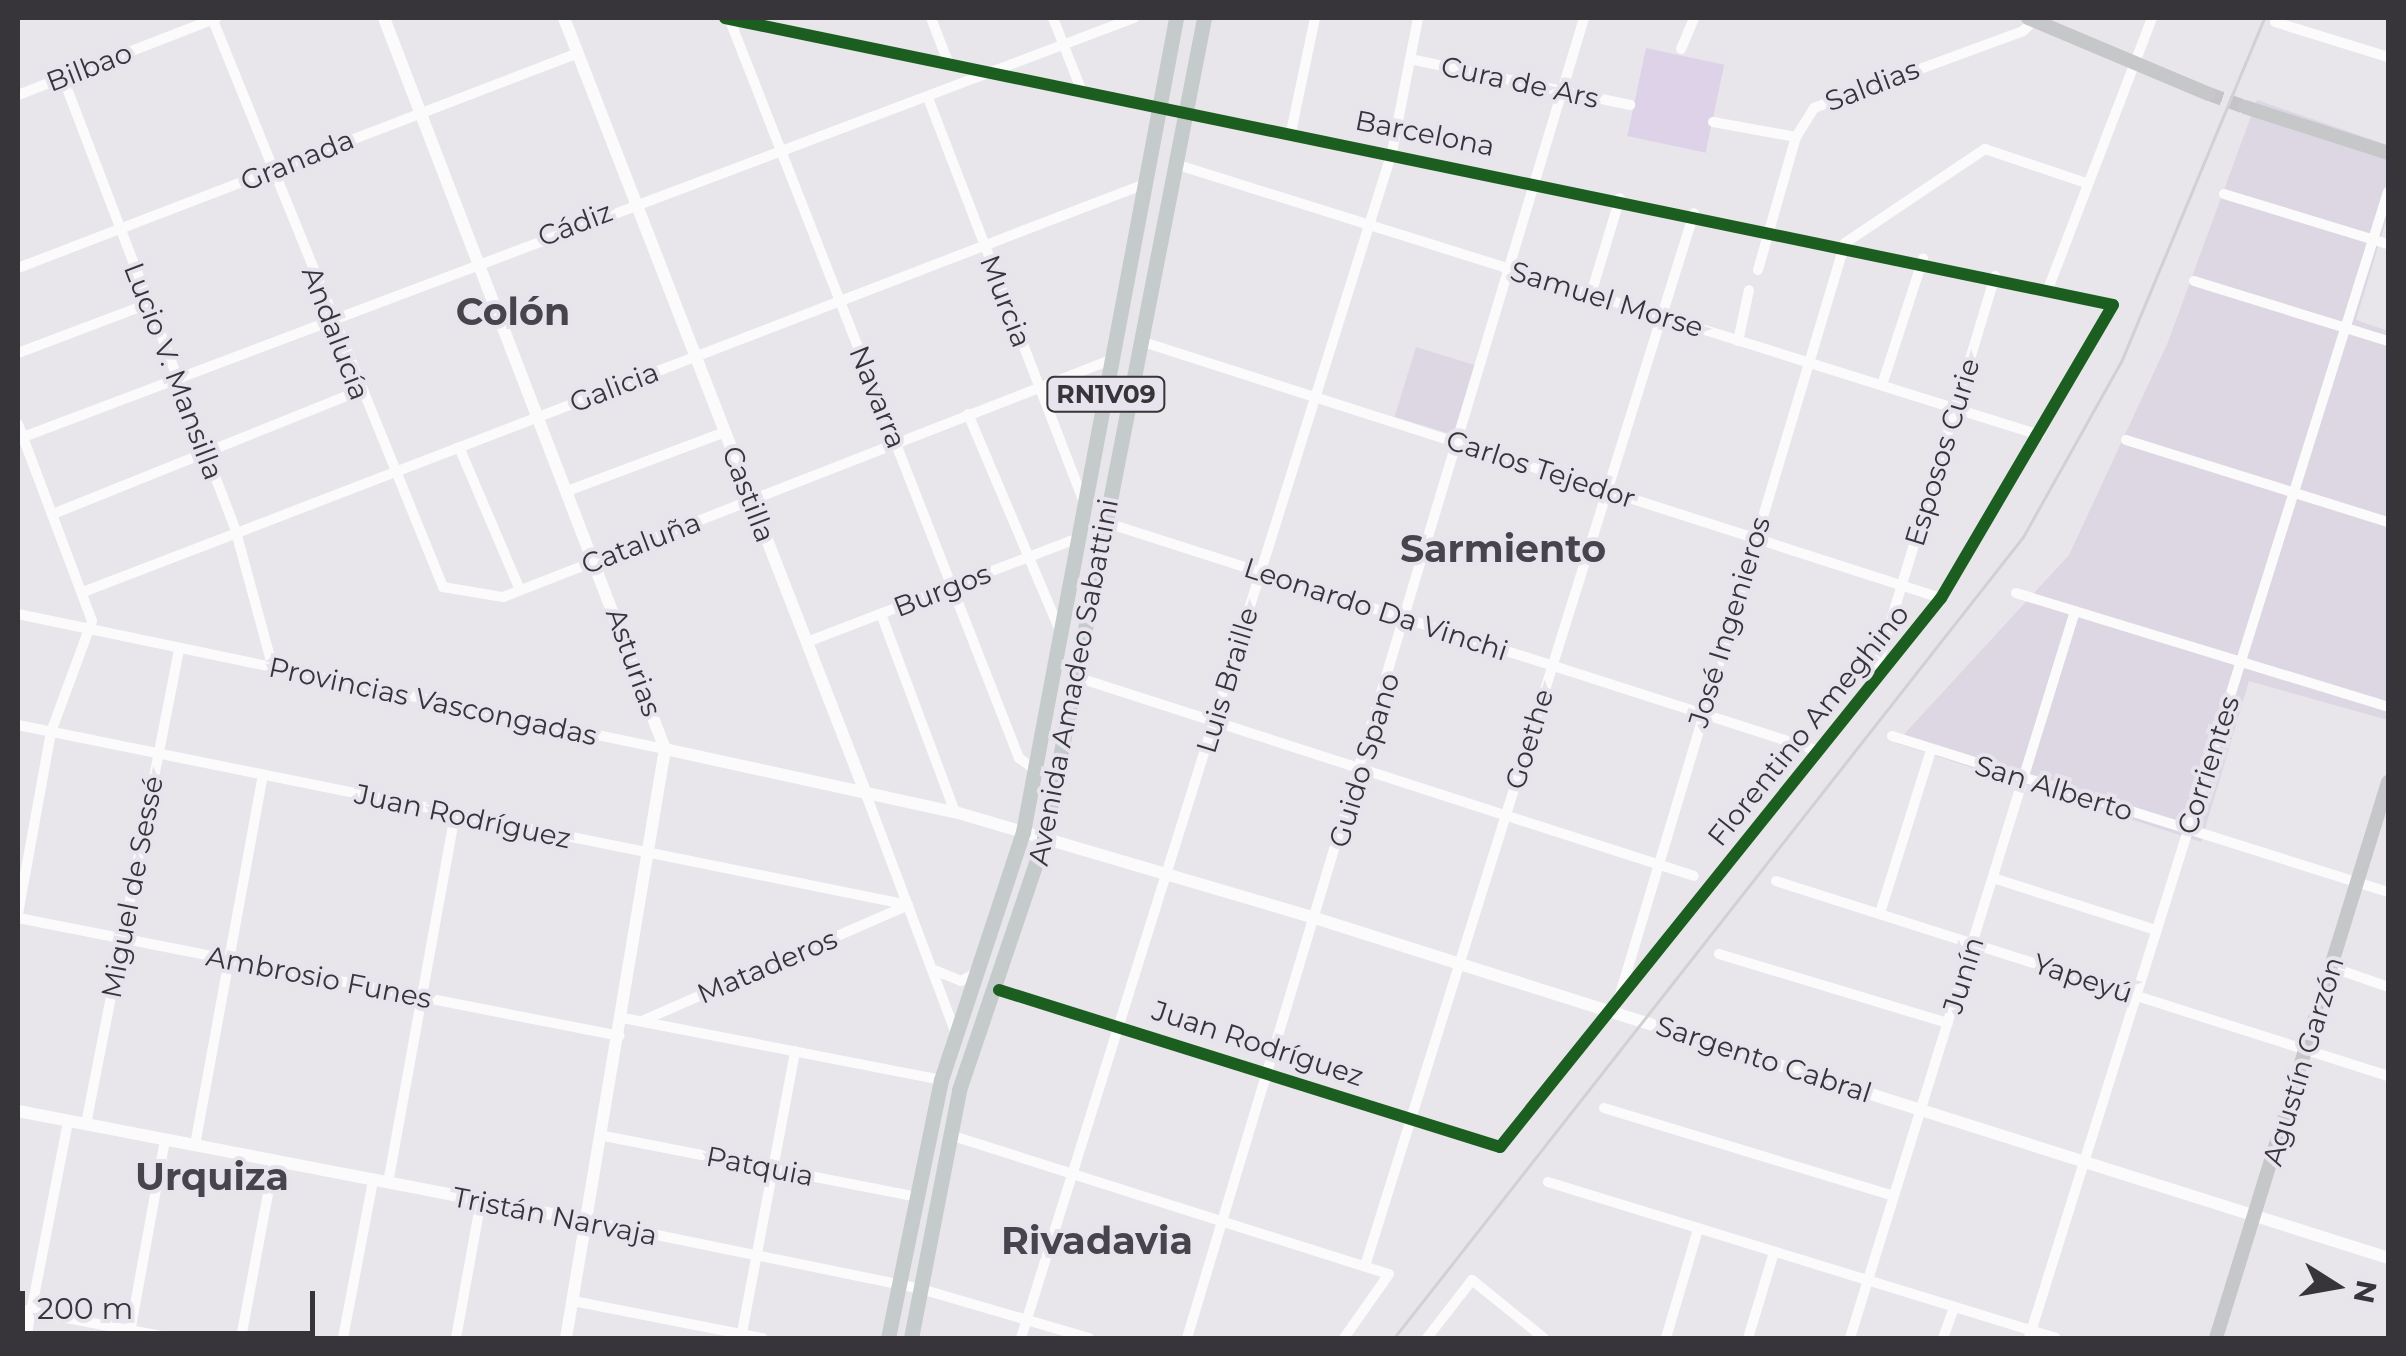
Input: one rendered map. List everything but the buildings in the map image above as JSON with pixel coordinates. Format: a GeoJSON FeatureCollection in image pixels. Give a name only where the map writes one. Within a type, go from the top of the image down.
{"type":"FeatureCollection","features":[{"type":"Feature","properties":{"kind":"main road","name":"Avenida Amadeo Sabattini"},"geometry":{"type":"LineString","coordinates":[[888,1338],[942,1080],[987,960],[1022,832],[1176,18]]}},
{"type":"Feature","properties":{"kind":"main road","name":"Avenida Amadeo Sabattini"},"geometry":{"type":"LineString","coordinates":[[911,1338],[964,1072],[1000,990],[1044,839],[1204,18]]}},
{"type":"Feature","properties":{"kind":"main road"},"geometry":{"type":"LineString","coordinates":[[2034,19],[2209,94]]}},
{"type":"Feature","properties":{"kind":"main road"},"geometry":{"type":"LineString","coordinates":[[2245,107],[2388,153]]}},
{"type":"Feature","properties":{"kind":"main road","name":"Agustín Garzón"},"geometry":{"type":"LineString","coordinates":[[2216,1338],[2388,782]]}},
{"type":"Feature","properties":{"kind":"street","name":"Bilbao"},"geometry":{"type":"LineString","coordinates":[[18,95],[214,18]]}},
{"type":"Feature","properties":{"kind":"street","name":"Andalucía"},"geometry":{"type":"LineString","coordinates":[[214,18],[433,580],[503,597]]}},
{"type":"Feature","properties":{"kind":"street","name":"Asturias"},"geometry":{"type":"LineString","coordinates":[[384,18],[482,260],[665,749],[624,1018],[566,1338]]}},
{"type":"Feature","properties":{"kind":"street","name":"Castilla"},"geometry":{"type":"LineString","coordinates":[[564,18],[956,1035]]}},
{"type":"Feature","properties":{"kind":"street","name":"Barcelona"},"geometry":{"type":"LineString","coordinates":[[727,18],[1923,259],[2113,305]]}},
{"type":"Feature","properties":{"kind":"street","name":"Navarra"},"geometry":{"type":"LineString","coordinates":[[727,18],[1019,758],[1034,769]]}},
{"type":"Feature","properties":{"kind":"street"},"geometry":{"type":"LineString","coordinates":[[931,18],[948,62]]}},
{"type":"Feature","properties":{"kind":"street"},"geometry":{"type":"LineString","coordinates":[[1053,18],[1080,89]]}},
{"type":"Feature","properties":{"kind":"street","name":"Cádiz"},"geometry":{"type":"LineString","coordinates":[[20,438],[482,260],[782,154],[1134,18]]}},
{"type":"Feature","properties":{"kind":"street"},"geometry":{"type":"LineString","coordinates":[[1291,132],[1314,18]]}},
{"type":"Feature","properties":{"kind":"street","name":"Luis Braille"},"geometry":{"type":"LineString","coordinates":[[1021,1338],[1392,152],[1418,18]]}},
{"type":"Feature","properties":{"kind":"street","name":"Guido Spano"},"geometry":{"type":"LineString","coordinates":[[1186,1338],[1542,182],[1582,18]]}},
{"type":"Feature","properties":{"kind":"street"},"geometry":{"type":"LineString","coordinates":[[1681,48],[1694,18]]}},
{"type":"Feature","properties":{"kind":"street"},"geometry":{"type":"LineString","coordinates":[[2048,289],[2152,18]]}},
{"type":"Feature","properties":{"kind":"street","name":"Saldias"},"geometry":{"type":"LineString","coordinates":[[1758,270],[1796,138],[1829,98],[2034,19]]}},
{"type":"Feature","properties":{"kind":"street"},"geometry":{"type":"LineString","coordinates":[[2276,22],[2388,58]]}},
{"type":"Feature","properties":{"kind":"street","name":"Granada"},"geometry":{"type":"LineString","coordinates":[[18,268],[421,110],[578,53]]}},
{"type":"Feature","properties":{"kind":"street","name":"Cura de Ars"},"geometry":{"type":"LineString","coordinates":[[1410,59],[1630,104]]}},
{"type":"Feature","properties":{"kind":"street","name":"Lucio V. Mansilla"},"geometry":{"type":"LineString","coordinates":[[62,78],[236,532],[274,668]]}},
{"type":"Feature","properties":{"kind":"street","name":"Murcia"},"geometry":{"type":"LineString","coordinates":[[928,98],[1084,504]]}},
{"type":"Feature","properties":{"kind":"street"},"geometry":{"type":"LineString","coordinates":[[1713,122],[1796,138]]}},
{"type":"Feature","properties":{"kind":"street"},"geometry":{"type":"LineString","coordinates":[[1845,243],[1985,149],[2086,183]]}},
{"type":"Feature","properties":{"kind":"street","name":"Samuel Morse"},"geometry":{"type":"LineString","coordinates":[[1175,164],[2040,435]]}},
{"type":"Feature","properties":{"kind":"street","name":"Galicia"},"geometry":{"type":"LineString","coordinates":[[82,592],[1146,184]]}},
{"type":"Feature","properties":{"kind":"street","name":"Corrientes"},"geometry":{"type":"LineString","coordinates":[[2030,1334],[2187,829],[2297,493],[2388,192]]}},
{"type":"Feature","properties":{"kind":"street"},"geometry":{"type":"LineString","coordinates":[[2224,194],[2388,244]]}},
{"type":"Feature","properties":{"kind":"street"},"geometry":{"type":"LineString","coordinates":[[1591,294],[1620,198]]}},
{"type":"Feature","properties":{"kind":"street","name":"Goethe"},"geometry":{"type":"LineString","coordinates":[[1365,1266],[1694,213]]}},
{"type":"Feature","properties":{"kind":"street","name":"José Ingenieros"},"geometry":{"type":"LineString","coordinates":[[1614,1006],[1845,243]]}},
{"type":"Feature","properties":{"kind":"street"},"geometry":{"type":"LineString","coordinates":[[1882,386],[1923,259]]}},
{"type":"Feature","properties":{"kind":"street","name":"Esposos Curie"},"geometry":{"type":"LineString","coordinates":[[1871,686],[1996,276]]}},
{"type":"Feature","properties":{"kind":"street"},"geometry":{"type":"LineString","coordinates":[[2194,281],[2388,341]]}},
{"type":"Feature","properties":{"kind":"street"},"geometry":{"type":"LineString","coordinates":[[1738,340],[1749,290]]}},
{"type":"Feature","properties":{"kind":"street"},"geometry":{"type":"LineString","coordinates":[[18,354],[148,304]]}},
{"type":"Feature","properties":{"kind":"street","name":"Florentino Ameghino"},"geometry":{"type":"LineString","coordinates":[[1500,1147],[1941,598],[2113,305]]}},
{"type":"Feature","properties":{"kind":"street","name":"Carlos Tejedor"},"geometry":{"type":"LineString","coordinates":[[1140,341],[1941,598]]}},
{"type":"Feature","properties":{"kind":"street","name":"Cataluña"},"geometry":{"type":"LineString","coordinates":[[503,597],[1114,358]]}},
{"type":"Feature","properties":{"kind":"street"},"geometry":{"type":"LineString","coordinates":[[52,514],[359,391]]}},
{"type":"Feature","properties":{"kind":"street"},"geometry":{"type":"LineString","coordinates":[[968,414],[1060,632]]}},
{"type":"Feature","properties":{"kind":"street"},"geometry":{"type":"LineString","coordinates":[[18,424],[20,438],[82,592],[92,630],[51,732],[18,916]]}},
{"type":"Feature","properties":{"kind":"street"},"geometry":{"type":"LineString","coordinates":[[570,490],[725,432]]}},
{"type":"Feature","properties":{"kind":"street"},"geometry":{"type":"LineString","coordinates":[[2126,440],[2388,522]]}},
{"type":"Feature","properties":{"kind":"street"},"geometry":{"type":"LineString","coordinates":[[459,446],[520,590]]}},
{"type":"Feature","properties":{"kind":"street","name":"Leonardo Da Vinchi"},"geometry":{"type":"LineString","coordinates":[[1104,522],[1819,751]]}},
{"type":"Feature","properties":{"kind":"street","name":"Burgos"},"geometry":{"type":"LineString","coordinates":[[807,642],[1078,538]]}},
{"type":"Feature","properties":{"kind":"street"},"geometry":{"type":"LineString","coordinates":[[2016,593],[2388,707]]}},
{"type":"Feature","properties":{"kind":"street","name":"Junín"},"geometry":{"type":"LineString","coordinates":[[1850,1338],[2075,611]]}},
{"type":"Feature","properties":{"kind":"street","name":"Provincias Vascongadas"},"geometry":{"type":"LineString","coordinates":[[18,614],[864,789],[1022,832]]}},
{"type":"Feature","properties":{"kind":"street"},"geometry":{"type":"LineString","coordinates":[[881,614],[955,812]]}},
{"type":"Feature","properties":{"kind":"street","name":"Miguel de Sessé"},"geometry":{"type":"LineString","coordinates":[[86,1124],[179,649]]}},
{"type":"Feature","properties":{"kind":"street"},"geometry":{"type":"LineString","coordinates":[[1074,676],[1694,876]]}},
{"type":"Feature","properties":{"kind":"street","name":"Juan Rodríguez"},"geometry":{"type":"LineString","coordinates":[[18,725],[908,905]]}},
{"type":"Feature","properties":{"kind":"street","name":"San Alberto"},"geometry":{"type":"LineString","coordinates":[[1892,736],[2388,892]]}},
{"type":"Feature","properties":{"kind":"street"},"geometry":{"type":"LineString","coordinates":[[1880,913],[1931,750]]}},
{"type":"Feature","properties":{"kind":"street"},"geometry":{"type":"LineString","coordinates":[[195,1146],[262,776]]}},
{"type":"Feature","properties":{"kind":"street"},"geometry":{"type":"LineString","coordinates":[[388,1183],[455,815]]}},
{"type":"Feature","properties":{"kind":"street","name":"Sargento Cabral"},"geometry":{"type":"LineString","coordinates":[[1022,832],[1614,1006],[1920,1109],[2388,1258]]}},
{"type":"Feature","properties":{"kind":"street"},"geometry":{"type":"LineString","coordinates":[[1992,878],[2156,930]]}},
{"type":"Feature","properties":{"kind":"street","name":"Yapeyú"},"geometry":{"type":"LineString","coordinates":[[1776,880],[2388,1076]]}},
{"type":"Feature","properties":{"kind":"street","name":"Mataderos"},"geometry":{"type":"LineString","coordinates":[[624,1018],[642,1020],[908,905]]}},
{"type":"Feature","properties":{"kind":"street","name":"Ambrosio Funes"},"geometry":{"type":"LineString","coordinates":[[18,916],[620,1036]]}},
{"type":"Feature","properties":{"kind":"street"},"geometry":{"type":"LineString","coordinates":[[1719,954],[1948,1023]]}},
{"type":"Feature","properties":{"kind":"street"},"geometry":{"type":"LineString","coordinates":[[934,970],[962,981],[987,960]]}},
{"type":"Feature","properties":{"kind":"street"},"geometry":{"type":"LineString","coordinates":[[2331,968],[2388,987]]}},
{"type":"Feature","properties":{"kind":"street","name":"Juan Rodríguez"},"geometry":{"type":"LineString","coordinates":[[1000,990],[1119,1024],[1500,1147]]}},
{"type":"Feature","properties":{"kind":"street"},"geometry":{"type":"LineString","coordinates":[[642,1020],[942,1080]]}},
{"type":"Feature","properties":{"kind":"street"},"geometry":{"type":"LineString","coordinates":[[741,1336],[795,1051]]}},
{"type":"Feature","properties":{"kind":"street"},"geometry":{"type":"LineString","coordinates":[[1604,1108],[1894,1196]]}},
{"type":"Feature","properties":{"kind":"street","name":"Tristán Narvaja"},"geometry":{"type":"LineString","coordinates":[[18,1111],[898,1284],[1089,1338]]}},
{"type":"Feature","properties":{"kind":"street"},"geometry":{"type":"LineString","coordinates":[[26,1338],[68,1121]]}},
{"type":"Feature","properties":{"kind":"street"},"geometry":{"type":"LineString","coordinates":[[950,1134],[1365,1266],[1393,1279],[1344,1338]]}},
{"type":"Feature","properties":{"kind":"street","name":"Patquia"},"geometry":{"type":"LineString","coordinates":[[604,1136],[917,1197]]}},
{"type":"Feature","properties":{"kind":"street"},"geometry":{"type":"LineString","coordinates":[[129,1334],[165,1140]]}},
{"type":"Feature","properties":{"kind":"street"},"geometry":{"type":"LineString","coordinates":[[241,1338],[274,1161]]}},
{"type":"Feature","properties":{"kind":"street"},"geometry":{"type":"LineString","coordinates":[[343,1338],[373,1180]]}},
{"type":"Feature","properties":{"kind":"street"},"geometry":{"type":"LineString","coordinates":[[1548,1182],[2030,1334],[2056,1338]]}},
{"type":"Feature","properties":{"kind":"street"},"geometry":{"type":"LineString","coordinates":[[456,1338],[481,1201]]}},
{"type":"Feature","properties":{"kind":"street"},"geometry":{"type":"LineString","coordinates":[[1666,1338],[1698,1228]]}},
{"type":"Feature","properties":{"kind":"street"},"geometry":{"type":"LineString","coordinates":[[1749,1335],[1774,1252]]}},
{"type":"Feature","properties":{"kind":"street"},"geometry":{"type":"LineString","coordinates":[[1427,1338],[1472,1280],[1544,1338]]}},
{"type":"Feature","properties":{"kind":"street"},"geometry":{"type":"LineString","coordinates":[[573,1301],[762,1338]]}},
{"type":"Feature","properties":{"kind":"street"},"geometry":{"type":"LineString","coordinates":[[1943,1338],[1954,1308]]}},
{"type":"Feature","properties":{"kind":"street"},"geometry":{"type":"LineString","coordinates":[[18,1309],[129,1334],[173,1338]]}},
{"type":"Feature","properties":{"kind":"shaded area"},"geometry":{"type":"Polygon","coordinates":[[[1646,48],[1724,65],[1706,153],[1627,136],[1646,48]]]}},
{"type":"Feature","properties":{"kind":"shaded area"},"geometry":{"type":"Polygon","coordinates":[[[2257,100],[2388,145],[2388,214],[2356,320],[2388,331],[2388,720],[2249,681],[2201,842],[1896,743],[2069,555],[2168,342],[2257,100]]]}},
{"type":"Feature","properties":{"kind":"shaded area"},"geometry":{"type":"Polygon","coordinates":[[[1416,347],[1475,365],[1454,435],[1395,417],[1416,347]]]}},
{"type":"Feature","properties":{"kind":"tunnel"},"geometry":{"type":"LineString","coordinates":[[2209,94],[2245,107]]}},
{"type":"Feature","properties":{"kind":"railway"},"geometry":{"type":"LineString","coordinates":[[1394,1338],[2023,537],[2121,362],[2264,18]]}},
{"type":"Feature","properties":{"kind":"cycle path"},"geometry":{"type":"LineString","coordinates":[[725,18],[2113,305],[1941,598],[1500,1147],[999,990]]}},
{"type":"Feature","properties":{"kind":"district","name":"Colón"},"geometry":{"type":"Point","coordinates":[513,312]}},
{"type":"Feature","properties":{"kind":"district","name":"Sarmiento"},"geometry":{"type":"Point","coordinates":[1503,549]}},
{"type":"Feature","properties":{"kind":"district","name":"Urquiza"},"geometry":{"type":"Point","coordinates":[212,1177]}},
{"type":"Feature","properties":{"kind":"district","name":"Rivadavia"},"geometry":{"type":"Point","coordinates":[1097,1241]}}]}
